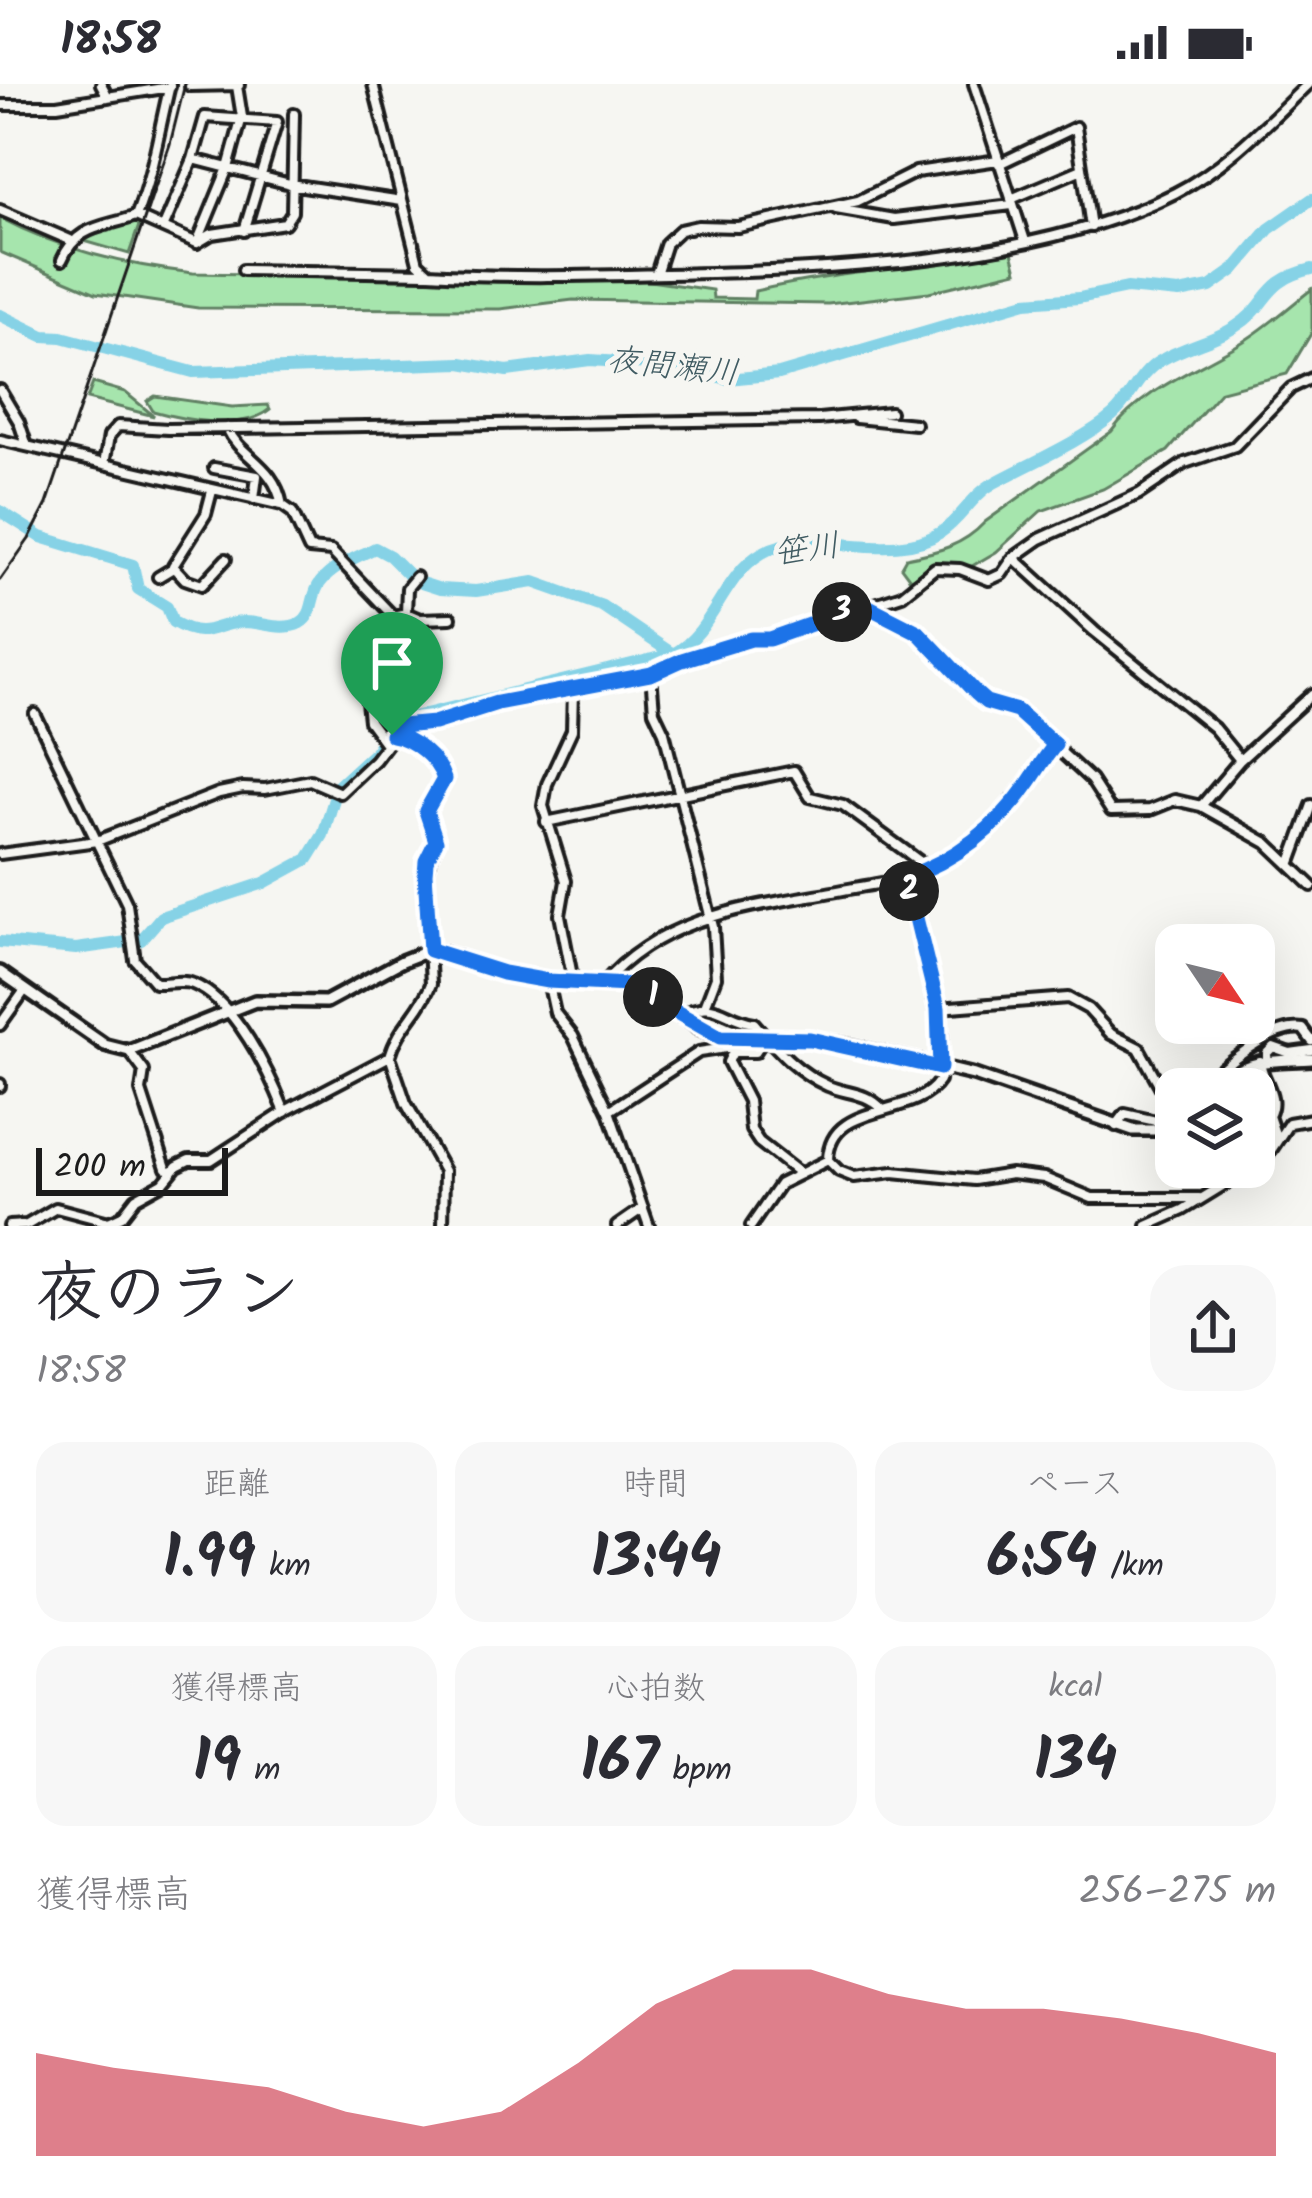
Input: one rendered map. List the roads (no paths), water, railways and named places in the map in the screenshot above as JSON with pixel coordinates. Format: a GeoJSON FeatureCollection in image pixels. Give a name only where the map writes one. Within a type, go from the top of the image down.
{"type":"FeatureCollection","features":[{"type":"Feature","properties":{"kind":"main road"},"geometry":{"type":"LineString","coordinates":[[0,972],[105,1046],[129,1051],[255,1001],[326,1002],[430,950],[503,973],[548,981],[629,985],[720,1037],[853,1046],[974,1076],[1115,1127],[1155,1130]]}},
{"type":"Feature","properties":{"kind":"main road"},"geometry":{"type":"LineString","coordinates":[[1243,1068],[1312,1055]]}},
{"type":"Feature","properties":{"kind":"street"},"geometry":{"type":"LineString","coordinates":[[101,84],[108,97]]}},
{"type":"Feature","properties":{"kind":"street"},"geometry":{"type":"LineString","coordinates":[[374,84],[418,263],[429,273]]}},
{"type":"Feature","properties":{"kind":"street"},"geometry":{"type":"LineString","coordinates":[[974,84],[1024,242]]}},
{"type":"Feature","properties":{"kind":"street"},"geometry":{"type":"LineString","coordinates":[[243,270],[537,277],[822,269],[1024,242],[1130,214],[1199,179],[1308,84]]}},
{"type":"Feature","properties":{"kind":"street"},"geometry":{"type":"LineString","coordinates":[[190,86],[238,85],[242,117],[228,169],[196,242]]}},
{"type":"Feature","properties":{"kind":"street"},"geometry":{"type":"LineString","coordinates":[[0,105],[57,105],[170,86],[156,157],[136,216]]}},
{"type":"Feature","properties":{"kind":"street"},"geometry":{"type":"LineString","coordinates":[[196,242],[212,234],[285,223],[292,212],[294,114]]}},
{"type":"Feature","properties":{"kind":"street"},"geometry":{"type":"LineString","coordinates":[[164,226],[206,117],[278,122],[244,231]]}},
{"type":"Feature","properties":{"kind":"street"},"geometry":{"type":"LineString","coordinates":[[656,274],[666,243],[680,230],[737,227],[858,201],[928,169],[999,162],[1076,127],[1090,226]]}},
{"type":"Feature","properties":{"kind":"street"},"geometry":{"type":"LineString","coordinates":[[193,159],[290,184],[402,201]]}},
{"type":"Feature","properties":{"kind":"street"},"geometry":{"type":"LineString","coordinates":[[827,208],[894,219],[1012,202],[1082,169]]}},
{"type":"Feature","properties":{"kind":"street"},"geometry":{"type":"LineString","coordinates":[[0,211],[70,240],[136,216],[196,242]]}},
{"type":"Feature","properties":{"kind":"street"},"geometry":{"type":"LineString","coordinates":[[62,260],[70,240]]}},
{"type":"Feature","properties":{"kind":"street"},"geometry":{"type":"LineString","coordinates":[[0,854],[97,841],[218,793],[310,780],[336,791],[375,760],[401,726],[434,723],[497,703],[651,674],[682,660],[751,639],[769,639],[902,595],[935,568],[960,569],[989,580],[1040,539],[1138,494],[1185,463],[1235,446],[1291,388],[1308,380],[1312,392]]}},
{"type":"Feature","properties":{"kind":"street"},"geometry":{"type":"LineString","coordinates":[[0,391],[20,422],[27,446]]}},
{"type":"Feature","properties":{"kind":"street"},"geometry":{"type":"LineString","coordinates":[[104,464],[109,436],[118,426],[848,417],[890,412]]}},
{"type":"Feature","properties":{"kind":"street"},"geometry":{"type":"LineString","coordinates":[[848,417],[915,424]]}},
{"type":"Feature","properties":{"kind":"street"},"geometry":{"type":"LineString","coordinates":[[227,428],[233,441],[257,459],[278,486],[282,505]]}},
{"type":"Feature","properties":{"kind":"street"},"geometry":{"type":"LineString","coordinates":[[0,440],[282,505],[292,512],[309,549],[331,551],[393,616]]}},
{"type":"Feature","properties":{"kind":"street"},"geometry":{"type":"LineString","coordinates":[[214,468],[257,476],[254,499]]}},
{"type":"Feature","properties":{"kind":"street"},"geometry":{"type":"LineString","coordinates":[[175,568],[206,514],[212,490]]}},
{"type":"Feature","properties":{"kind":"street"},"geometry":{"type":"LineString","coordinates":[[1013,558],[1214,728],[1240,760]]}},
{"type":"Feature","properties":{"kind":"street"},"geometry":{"type":"LineString","coordinates":[[158,578],[175,568],[185,579],[202,585],[226,559]]}},
{"type":"Feature","properties":{"kind":"street"},"geometry":{"type":"LineString","coordinates":[[406,613],[407,587],[413,580]]}},
{"type":"Feature","properties":{"kind":"street"},"geometry":{"type":"LineString","coordinates":[[865,605],[918,632],[986,702],[1017,711],[1091,780],[1111,811],[1150,810],[1175,800],[1202,806],[1267,842],[1312,886]]}},
{"type":"Feature","properties":{"kind":"street"},"geometry":{"type":"LineString","coordinates":[[393,616],[451,618]]}},
{"type":"Feature","properties":{"kind":"street"},"geometry":{"type":"LineString","coordinates":[[386,740],[369,721],[365,682],[390,649],[393,616]]}},
{"type":"Feature","properties":{"kind":"street"},"geometry":{"type":"LineString","coordinates":[[651,674],[655,711],[711,917],[716,977],[705,1006]]}},
{"type":"Feature","properties":{"kind":"street"},"geometry":{"type":"LineString","coordinates":[[572,689],[572,730],[544,794],[546,822],[566,881],[560,915],[573,981]]}},
{"type":"Feature","properties":{"kind":"street"},"geometry":{"type":"LineString","coordinates":[[1202,806],[1240,760],[1312,694]]}},
{"type":"Feature","properties":{"kind":"street"},"geometry":{"type":"LineString","coordinates":[[34,714],[128,904],[135,960],[155,983],[193,984],[229,1012],[270,1074],[285,1112]]}},
{"type":"Feature","properties":{"kind":"street"},"geometry":{"type":"LineString","coordinates":[[386,740],[406,737],[441,770],[444,779],[426,811],[436,841],[425,873],[430,984],[426,997],[401,1027],[390,1056],[406,1103],[444,1172],[443,1226]]}},
{"type":"Feature","properties":{"kind":"street"},"geometry":{"type":"LineString","coordinates":[[603,984],[648,942],[711,917],[930,869],[956,854],[1002,815],[1055,745]]}},
{"type":"Feature","properties":{"kind":"street"},"geometry":{"type":"LineString","coordinates":[[546,822],[794,772],[811,797],[843,805],[930,869]]}},
{"type":"Feature","properties":{"kind":"street"},"geometry":{"type":"LineString","coordinates":[[1290,865],[1312,805]]}},
{"type":"Feature","properties":{"kind":"street"},"geometry":{"type":"LineString","coordinates":[[906,877],[938,1008],[940,1068],[935,1088],[839,1130],[830,1143],[828,1160],[839,1172],[854,1177],[893,1172],[974,1180],[1011,1174],[1044,1178],[1092,1198],[1199,1198]]}},
{"type":"Feature","properties":{"kind":"street"},"geometry":{"type":"LineString","coordinates":[[548,981],[555,1013],[573,1036],[609,1112],[649,1226]]}},
{"type":"Feature","properties":{"kind":"street"},"geometry":{"type":"LineString","coordinates":[[0,1025],[25,990]]}},
{"type":"Feature","properties":{"kind":"street"},"geometry":{"type":"LineString","coordinates":[[938,1008],[1078,1001],[1111,1034],[1138,1048],[1155,1082]]}},
{"type":"Feature","properties":{"kind":"street"},"geometry":{"type":"LineString","coordinates":[[680,1015],[705,1006],[722,1008],[736,1020],[754,1023],[762,1040],[812,1077],[869,1097],[881,1108]]}},
{"type":"Feature","properties":{"kind":"street"},"geometry":{"type":"LineString","coordinates":[[1219,1068],[1294,1027],[1303,1029],[1312,1041]]}},
{"type":"Feature","properties":{"kind":"street"},"geometry":{"type":"LineString","coordinates":[[609,1112],[699,1052],[762,1040]]}},
{"type":"Feature","properties":{"kind":"street"},"geometry":{"type":"LineString","coordinates":[[762,1040],[754,1052],[733,1052],[728,1062],[748,1101],[751,1130],[800,1174]]}},
{"type":"Feature","properties":{"kind":"street"},"geometry":{"type":"LineString","coordinates":[[129,1051],[144,1071],[141,1091],[171,1172]]}},
{"type":"Feature","properties":{"kind":"street"},"geometry":{"type":"LineString","coordinates":[[4,1226],[27,1225],[56,1208],[109,1222],[189,1160],[211,1160],[285,1112],[390,1056]]}},
{"type":"Feature","properties":{"kind":"street"},"geometry":{"type":"LineString","coordinates":[[1263,1061],[1273,1092],[1275,1106],[1269,1116],[1277,1140]]}},
{"type":"Feature","properties":{"kind":"street"},"geometry":{"type":"LineString","coordinates":[[1275,1143],[1289,1124],[1312,1120]]}},
{"type":"Feature","properties":{"kind":"street"},"geometry":{"type":"LineString","coordinates":[[751,1226],[775,1189],[828,1160]]}},
{"type":"Feature","properties":{"kind":"street"},"geometry":{"type":"LineString","coordinates":[[1147,1226],[1216,1188]]}},
{"type":"Feature","properties":{"kind":"street"},"geometry":{"type":"LineString","coordinates":[[617,1226],[643,1208]]}},
{"type":"Feature","properties":{"kind":"waterway","name":"夜間瀬川"},"geometry":{"type":"LineString","coordinates":[[0,315],[43,336],[193,372],[461,363],[507,371],[590,360],[666,365],[728,379],[779,374],[1026,302],[1127,288],[1179,293],[1210,287],[1234,270],[1269,229],[1312,199]]}},
{"type":"Feature","properties":{"kind":"waterway","name":"笹川"},"geometry":{"type":"LineString","coordinates":[[0,942],[76,949],[141,940],[161,917],[264,883],[308,859],[323,835],[338,786],[405,719],[673,654],[699,632],[748,563],[782,545],[921,542],[941,532],[987,488],[1113,415],[1160,361],[1235,327],[1284,280],[1312,269]]}},
{"type":"Feature","properties":{"kind":"waterway"},"geometry":{"type":"LineString","coordinates":[[0,511],[41,537],[133,565],[138,589],[167,607],[173,622],[194,631],[244,622],[279,627],[300,623],[325,577],[375,548],[415,581],[440,589],[476,591],[534,582],[602,606],[673,654]]}},
{"type":"Feature","properties":{"kind":"railway"},"geometry":{"type":"LineString","coordinates":[[0,580],[47,504],[170,144],[185,84]]}}]}
